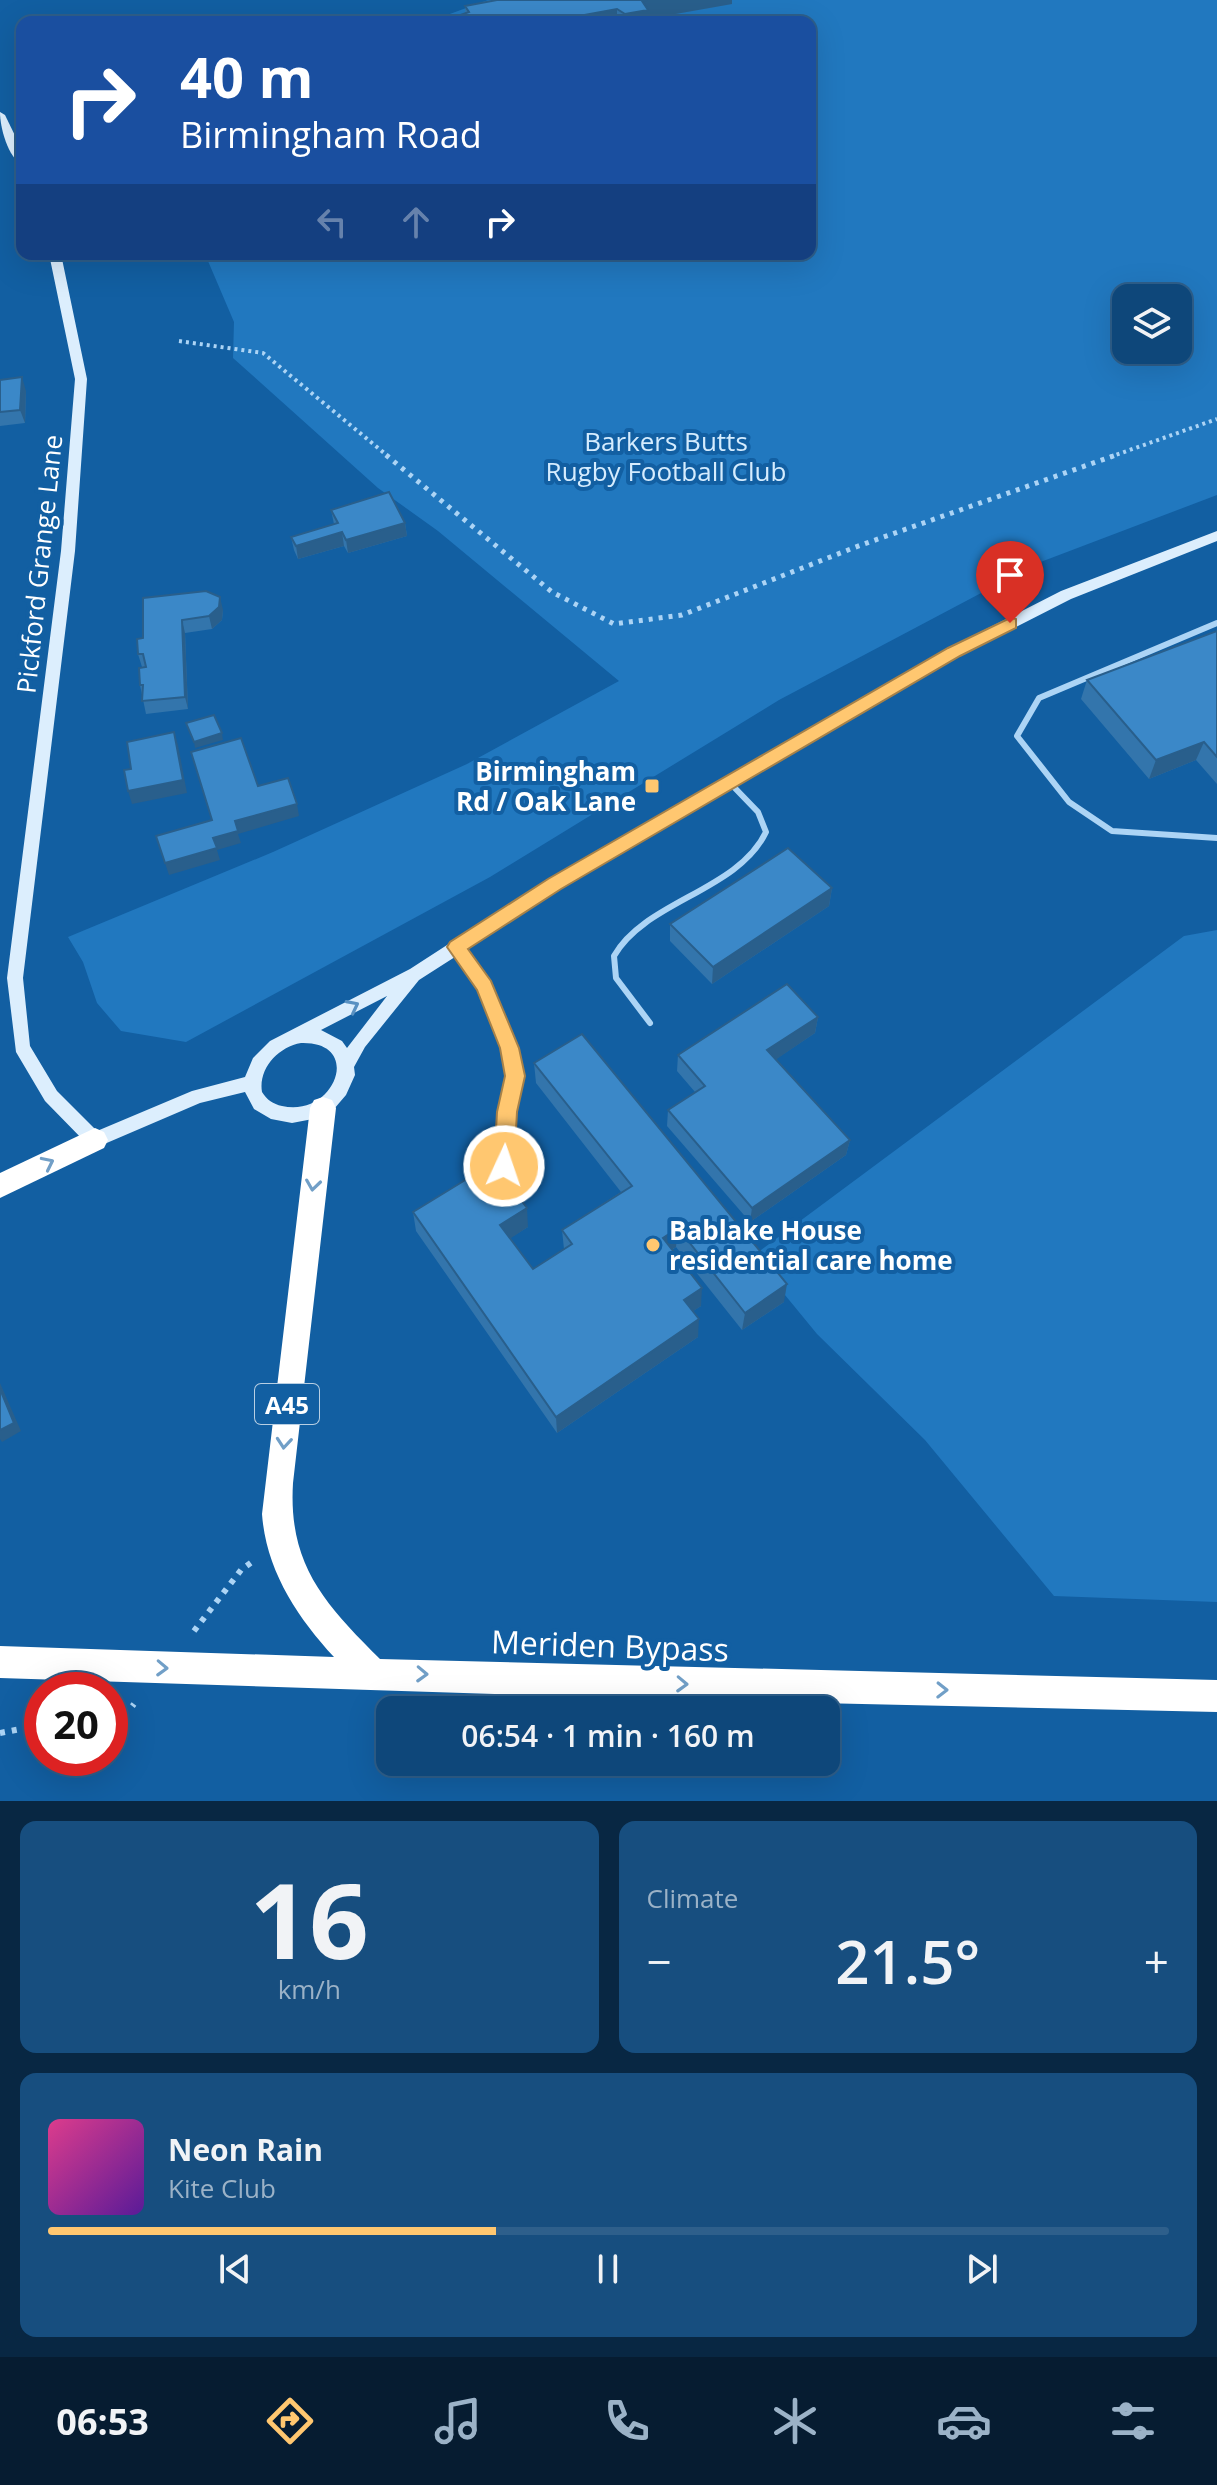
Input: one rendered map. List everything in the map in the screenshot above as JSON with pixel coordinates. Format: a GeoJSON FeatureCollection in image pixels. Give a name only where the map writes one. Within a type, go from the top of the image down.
{"type":"FeatureCollection","features":[{"type":"Feature","properties":{"kind":"highway","name":"A45"},"geometry":{"type":"LineString","coordinates":[[323,1108],[297,1301],[278,1505],[281,1542],[301,1590],[328,1630],[371,1672]]}},
{"type":"Feature","properties":{"kind":"highway"},"geometry":{"type":"LineString","coordinates":[[0,1186],[95,1140]]}},
{"type":"Feature","properties":{"kind":"highway","name":"Meriden Bypass"},"geometry":{"type":"LineString","coordinates":[[0,1662],[680,1684],[1217,1696]]}},
{"type":"Feature","properties":{"kind":"main road"},"geometry":{"type":"LineString","coordinates":[[0,115],[16,149]]}},
{"type":"Feature","properties":{"kind":"main road","name":"Pickford Grange Lane"},"geometry":{"type":"LineString","coordinates":[[56,260],[81,379],[68,551],[15,978],[22,1047],[51,1096],[95,1140]]}},
{"type":"Feature","properties":{"kind":"main road"},"geometry":{"type":"LineString","coordinates":[[416,974],[359,1042],[347,1064],[341,1089],[323,1108],[302,1116],[278,1114],[258,1099],[251,1083],[262,1057],[289,1038],[416,974],[555,884],[954,652],[1052,602],[1217,536]]}},
{"type":"Feature","properties":{"kind":"main road"},"geometry":{"type":"LineString","coordinates":[[289,1038],[317,1036],[328,1039],[343,1052],[347,1064]]}},
{"type":"Feature","properties":{"kind":"main road"},"geometry":{"type":"LineString","coordinates":[[95,1140],[198,1096],[251,1083]]}},
{"type":"Feature","properties":{"kind":"lane"},"geometry":{"type":"LineString","coordinates":[[1217,623],[1039,698],[1017,736],[1069,802],[1112,831],[1217,838]]}},
{"type":"Feature","properties":{"kind":"lane"},"geometry":{"type":"LineString","coordinates":[[650,1023],[616,980],[612,966],[613,953],[621,941],[741,863],[761,846],[766,832],[763,821],[730,783]]}},
{"type":"Feature","properties":{"kind":"lane"},"geometry":{"type":"LineString","coordinates":[[456,947],[484,986],[510,1048],[515,1076],[507,1112],[504,1166]]}},
{"type":"Feature","properties":{"kind":"path"},"geometry":{"type":"LineString","coordinates":[[179,341],[263,353],[552,592],[614,624],[682,615],[861,545],[1217,419]]}},
{"type":"Feature","properties":{"kind":"path"},"geometry":{"type":"LineString","coordinates":[[0,1733],[24,1728]]}},
{"type":"Feature","properties":{"kind":"green space","name":"Barkers Butts Rugby Football Club"},"geometry":{"type":"Polygon","coordinates":[[[488,0],[1217,0],[1217,495],[1038,563],[779,700],[490,877],[186,1042],[121,1031],[97,1003],[83,962],[68,937],[273,852],[467,764],[619,681],[438,531],[378,488],[233,358],[234,322],[208,260],[816,260],[816,16],[444,16],[488,0]]]}},
{"type":"Feature","properties":{"kind":"green space"},"geometry":{"type":"Polygon","coordinates":[[[1217,930],[1217,1602],[1054,1596],[925,1440],[817,1334],[753,1256],[1184,936],[1217,930]]]}},
{"type":"Feature","properties":{"kind":"building"},"geometry":{"type":"Polygon","coordinates":[[[497,0],[647,0],[642,1],[648,10],[625,14],[617,9],[579,16],[458,16],[469,12],[465,6],[497,0]]]}},
{"type":"Feature","properties":{"kind":"building"},"geometry":{"type":"Polygon","coordinates":[[[22,377],[20,410],[0,412],[0,380],[22,377]]]}},
{"type":"Feature","properties":{"kind":"building"},"geometry":{"type":"Polygon","coordinates":[[[389,492],[405,523],[346,540],[342,532],[296,546],[291,537],[338,523],[331,510],[389,492]]]}},
{"type":"Feature","properties":{"kind":"building"},"geometry":{"type":"Polygon","coordinates":[[[206,591],[220,597],[219,607],[209,616],[182,620],[185,697],[142,701],[143,685],[140,685],[139,668],[146,667],[143,654],[138,654],[137,639],[143,638],[143,598],[206,591]]]}},
{"type":"Feature","properties":{"kind":"building"},"geometry":{"type":"Polygon","coordinates":[[[1217,631],[1217,757],[1204,742],[1156,760],[1087,680],[1217,631]]]}},
{"type":"Feature","properties":{"kind":"building"},"geometry":{"type":"Polygon","coordinates":[[[214,715],[222,733],[194,742],[186,723],[214,715]]]}},
{"type":"Feature","properties":{"kind":"building"},"geometry":{"type":"Polygon","coordinates":[[[174,732],[183,780],[128,791],[124,770],[131,769],[127,742],[174,732]]]}},
{"type":"Feature","properties":{"kind":"building"},"geometry":{"type":"Polygon","coordinates":[[[241,738],[258,786],[288,778],[297,804],[235,821],[238,831],[213,838],[217,848],[165,863],[156,836],[212,820],[191,752],[241,738]]]}},
{"type":"Feature","properties":{"kind":"building"},"geometry":{"type":"Polygon","coordinates":[[[788,848],[832,888],[713,967],[670,924],[788,848]]]}},
{"type":"Feature","properties":{"kind":"building"},"geometry":{"type":"Polygon","coordinates":[[[787,984],[818,1017],[767,1050],[850,1140],[752,1208],[668,1110],[705,1086],[678,1055],[787,984]]]}},
{"type":"Feature","properties":{"kind":"building","name":"Bablake House residential care home"},"geometry":{"type":"Polygon","coordinates":[[[582,1034],[787,1284],[745,1313],[678,1228],[663,1238],[702,1288],[684,1300],[699,1319],[556,1417],[413,1212],[493,1163],[527,1208],[500,1225],[533,1269],[572,1244],[562,1230],[632,1186],[534,1063],[582,1034]]]}},
{"type":"Feature","properties":{"kind":"building"},"geometry":{"type":"Polygon","coordinates":[[[0,1389],[14,1423],[0,1430],[0,1389]]]}},
{"type":"Feature","properties":{"kind":"place","name":"Birmingham Rd / Oak Lane"},"geometry":{"type":"Point","coordinates":[652,786]}},
{"type":"Feature","properties":{"kind":"place","name":"Bablake House residential care home"},"geometry":{"type":"Point","coordinates":[653,1245]}},
{"type":"Feature","properties":{"kind":"route"},"geometry":{"type":"LineString","coordinates":[[504,1166],[507,1112],[515,1076],[510,1048],[484,986],[456,947],[555,884],[954,652],[1010,623]]}}]}
